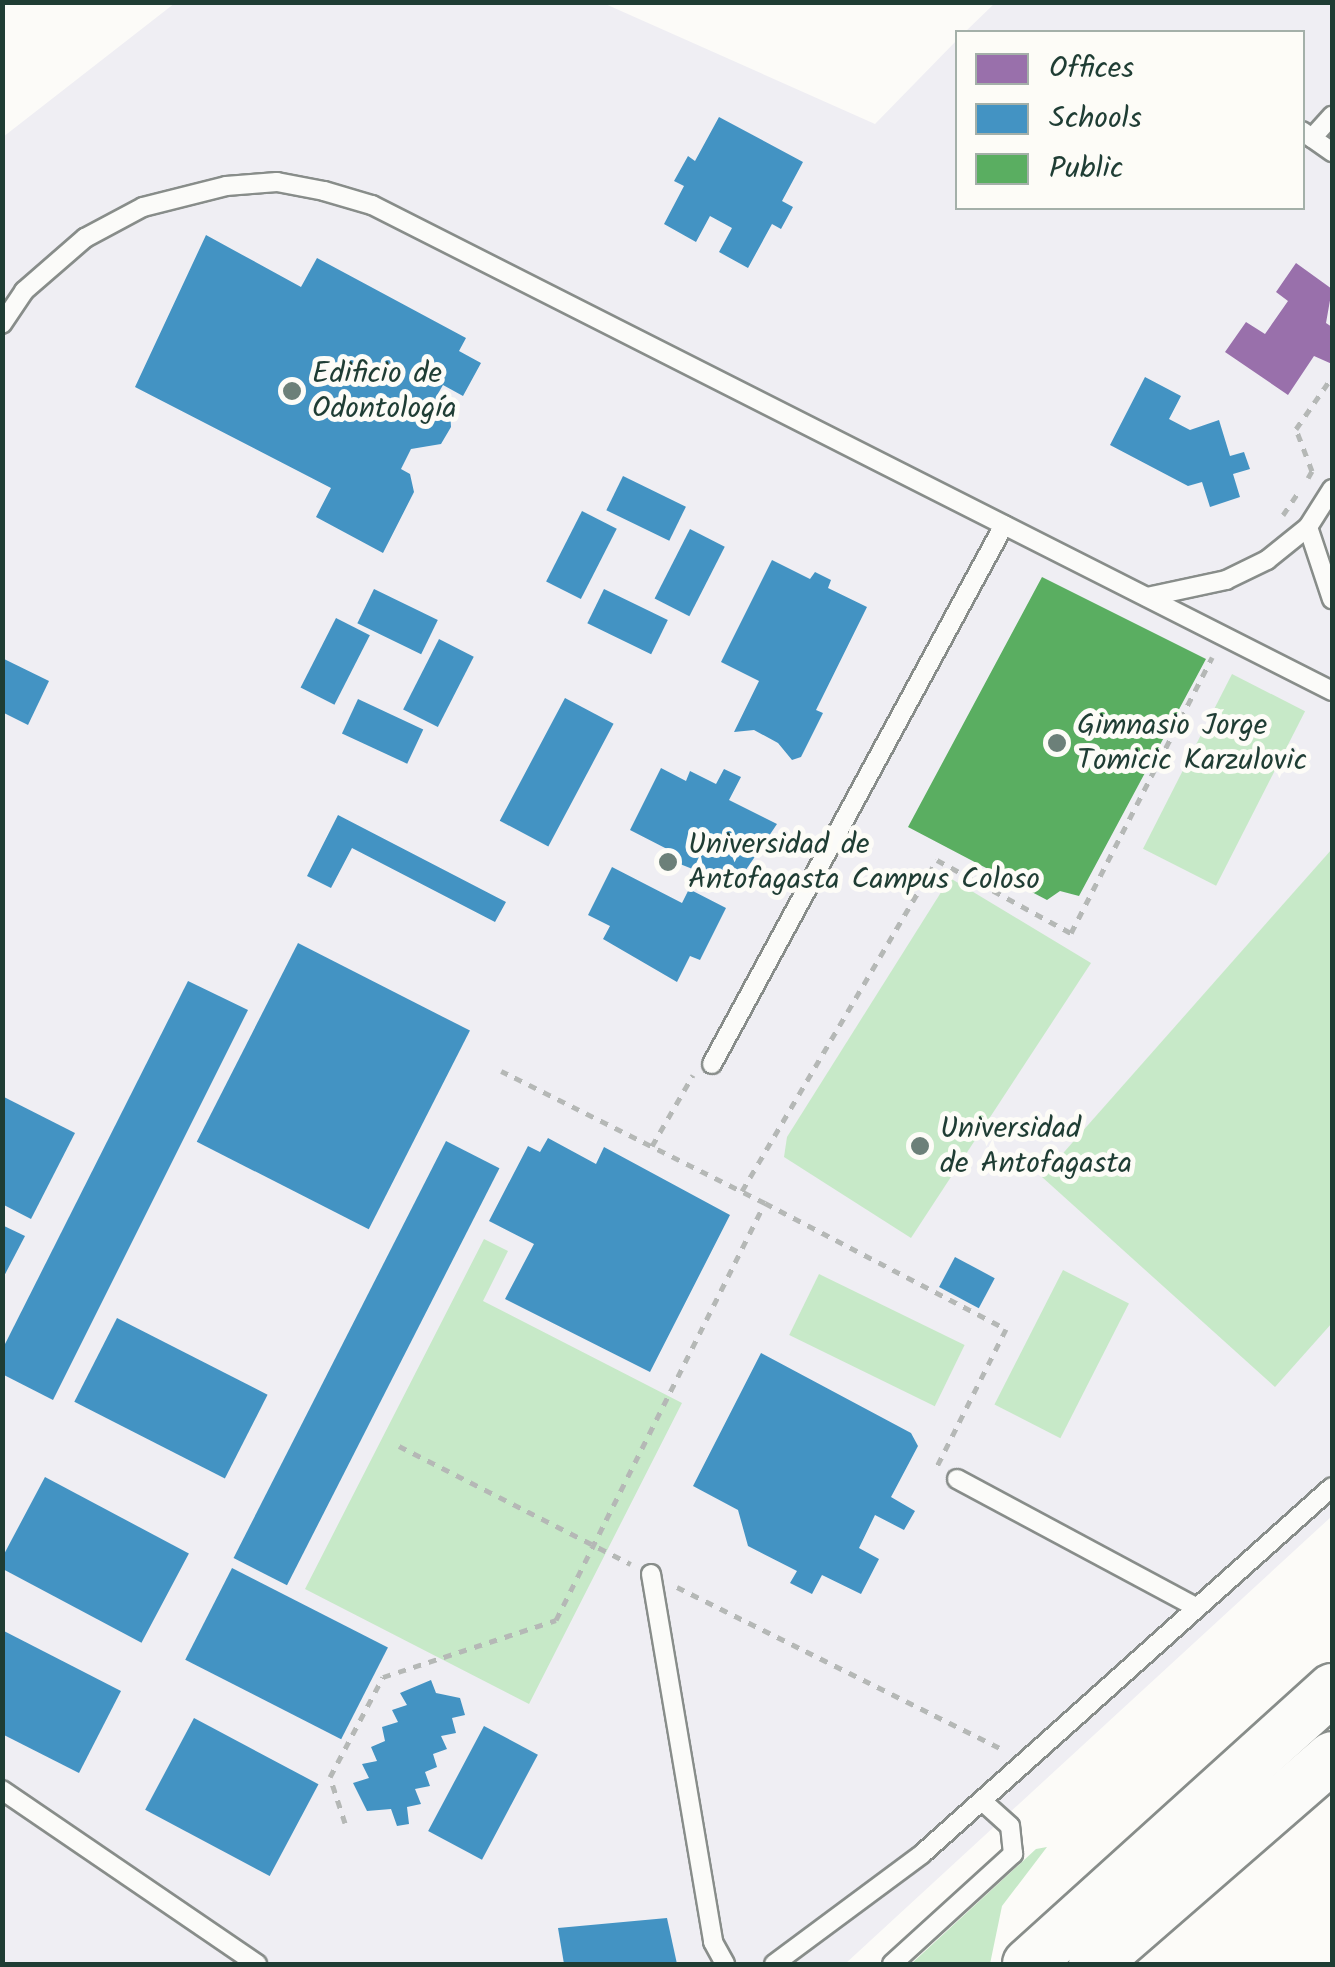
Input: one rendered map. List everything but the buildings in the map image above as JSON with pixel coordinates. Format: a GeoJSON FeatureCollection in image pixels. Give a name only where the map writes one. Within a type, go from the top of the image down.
{"type":"FeatureCollection","features":[{"type":"Feature","properties":{"kind":"main road"},"geometry":{"type":"LineString","coordinates":[[1028,1964],[1332,1688]]}},
{"type":"Feature","properties":{"kind":"main road"},"geometry":{"type":"LineString","coordinates":[[1094,1964],[1332,1757]]}},
{"type":"Feature","properties":{"kind":"lane"},"geometry":{"type":"LineString","coordinates":[[1332,116],[1307,134],[1332,152]]}},
{"type":"Feature","properties":{"kind":"lane"},"geometry":{"type":"LineString","coordinates":[[2,324],[24,292],[85,238],[143,207],[226,186],[277,182],[324,191],[372,206],[1332,692]]}},
{"type":"Feature","properties":{"kind":"lane"},"geometry":{"type":"LineString","coordinates":[[1147,597],[1226,580],[1267,560],[1308,527],[1332,489]]}},
{"type":"Feature","properties":{"kind":"lane"},"geometry":{"type":"LineString","coordinates":[[706,1063],[1004,525]]}},
{"type":"Feature","properties":{"kind":"lane"},"geometry":{"type":"LineString","coordinates":[[1308,527],[1332,598]]}},
{"type":"Feature","properties":{"kind":"lane"},"geometry":{"type":"LineString","coordinates":[[957,1479],[1196,1608]]}},
{"type":"Feature","properties":{"kind":"lane"},"geometry":{"type":"LineString","coordinates":[[774,1964],[922,1854],[1332,1487]]}},
{"type":"Feature","properties":{"kind":"lane"},"geometry":{"type":"LineString","coordinates":[[651,1574],[713,1942],[725,1964]]}},
{"type":"Feature","properties":{"kind":"lane"},"geometry":{"type":"LineString","coordinates":[[2,1790],[257,1964]]}},
{"type":"Feature","properties":{"kind":"lane"},"geometry":{"type":"LineString","coordinates":[[892,1964],[1013,1854],[1010,1826],[982,1800]]}},
{"type":"Feature","properties":{"kind":"path"},"geometry":{"type":"LineString","coordinates":[[1279,522],[1312,471],[1296,429],[1332,377]]}},
{"type":"Feature","properties":{"kind":"path"},"geometry":{"type":"LineString","coordinates":[[742,1191],[937,860],[1071,934],[1223,637]]}},
{"type":"Feature","properties":{"kind":"path"},"geometry":{"type":"LineString","coordinates":[[652,1146],[706,1063]]}},
{"type":"Feature","properties":{"kind":"path"},"geometry":{"type":"LineString","coordinates":[[501,1072],[742,1191],[1006,1329],[932,1466],[957,1479]]}},
{"type":"Feature","properties":{"kind":"path"},"geometry":{"type":"LineString","coordinates":[[344,1823],[330,1777],[383,1677],[556,1620],[764,1203]]}},
{"type":"Feature","properties":{"kind":"path"},"geometry":{"type":"LineString","coordinates":[[399,1446],[1028,1762]]}},
{"type":"Feature","properties":{"kind":"shaded area","name":"Universidad de Antofagasta Campus Coloso"},"geometry":{"type":"Polygon","coordinates":[[[175,3],[603,3],[875,124],[955,42],[955,210],[1305,210],[1305,30],[967,30],[995,3],[1332,3],[1332,1516],[845,1964],[3,1964],[3,137],[175,3]]]}},
{"type":"Feature","properties":{"kind":"green space"},"geometry":{"type":"Polygon","coordinates":[[[1232,674],[1305,711],[1216,886],[1143,849],[1232,674]]]}},
{"type":"Feature","properties":{"kind":"green space"},"geometry":{"type":"Polygon","coordinates":[[[1332,849],[1332,1323],[1275,1387],[1042,1177],[1332,849]]]}},
{"type":"Feature","properties":{"kind":"green space"},"geometry":{"type":"Polygon","coordinates":[[[950,878],[1091,963],[911,1238],[784,1157],[787,1137],[950,878]]]}},
{"type":"Feature","properties":{"kind":"green space"},"geometry":{"type":"Polygon","coordinates":[[[484,1239],[508,1251],[483,1301],[682,1403],[529,1704],[305,1589],[484,1239]]]}},
{"type":"Feature","properties":{"kind":"green space"},"geometry":{"type":"Polygon","coordinates":[[[1063,1270],[1129,1304],[1060,1438],[994,1405],[1063,1270]]]}},
{"type":"Feature","properties":{"kind":"green space"},"geometry":{"type":"Polygon","coordinates":[[[819,1274],[965,1345],[935,1406],[789,1335],[819,1274]]]}},
{"type":"Feature","properties":{"kind":"green space"},"geometry":{"type":"Polygon","coordinates":[[[1047,1847],[1002,1906],[990,1964],[911,1964],[1036,1849],[1047,1847]]]}},
{"type":"Feature","properties":{"kind":"place","name":"Edificio de Odontología"},"geometry":{"type":"Point","coordinates":[292,391]}},
{"type":"Feature","properties":{"kind":"place","name":"Gimnasio Jorge Tomicic Karzulovic"},"geometry":{"type":"Point","coordinates":[1057,743]}},
{"type":"Feature","properties":{"kind":"place","name":"Universidad de Antofagasta Campus Coloso"},"geometry":{"type":"Point","coordinates":[668,862]}},
{"type":"Feature","properties":{"kind":"place","name":"Universidad de Antofagasta"},"geometry":{"type":"Point","coordinates":[920,1146]}}]}
